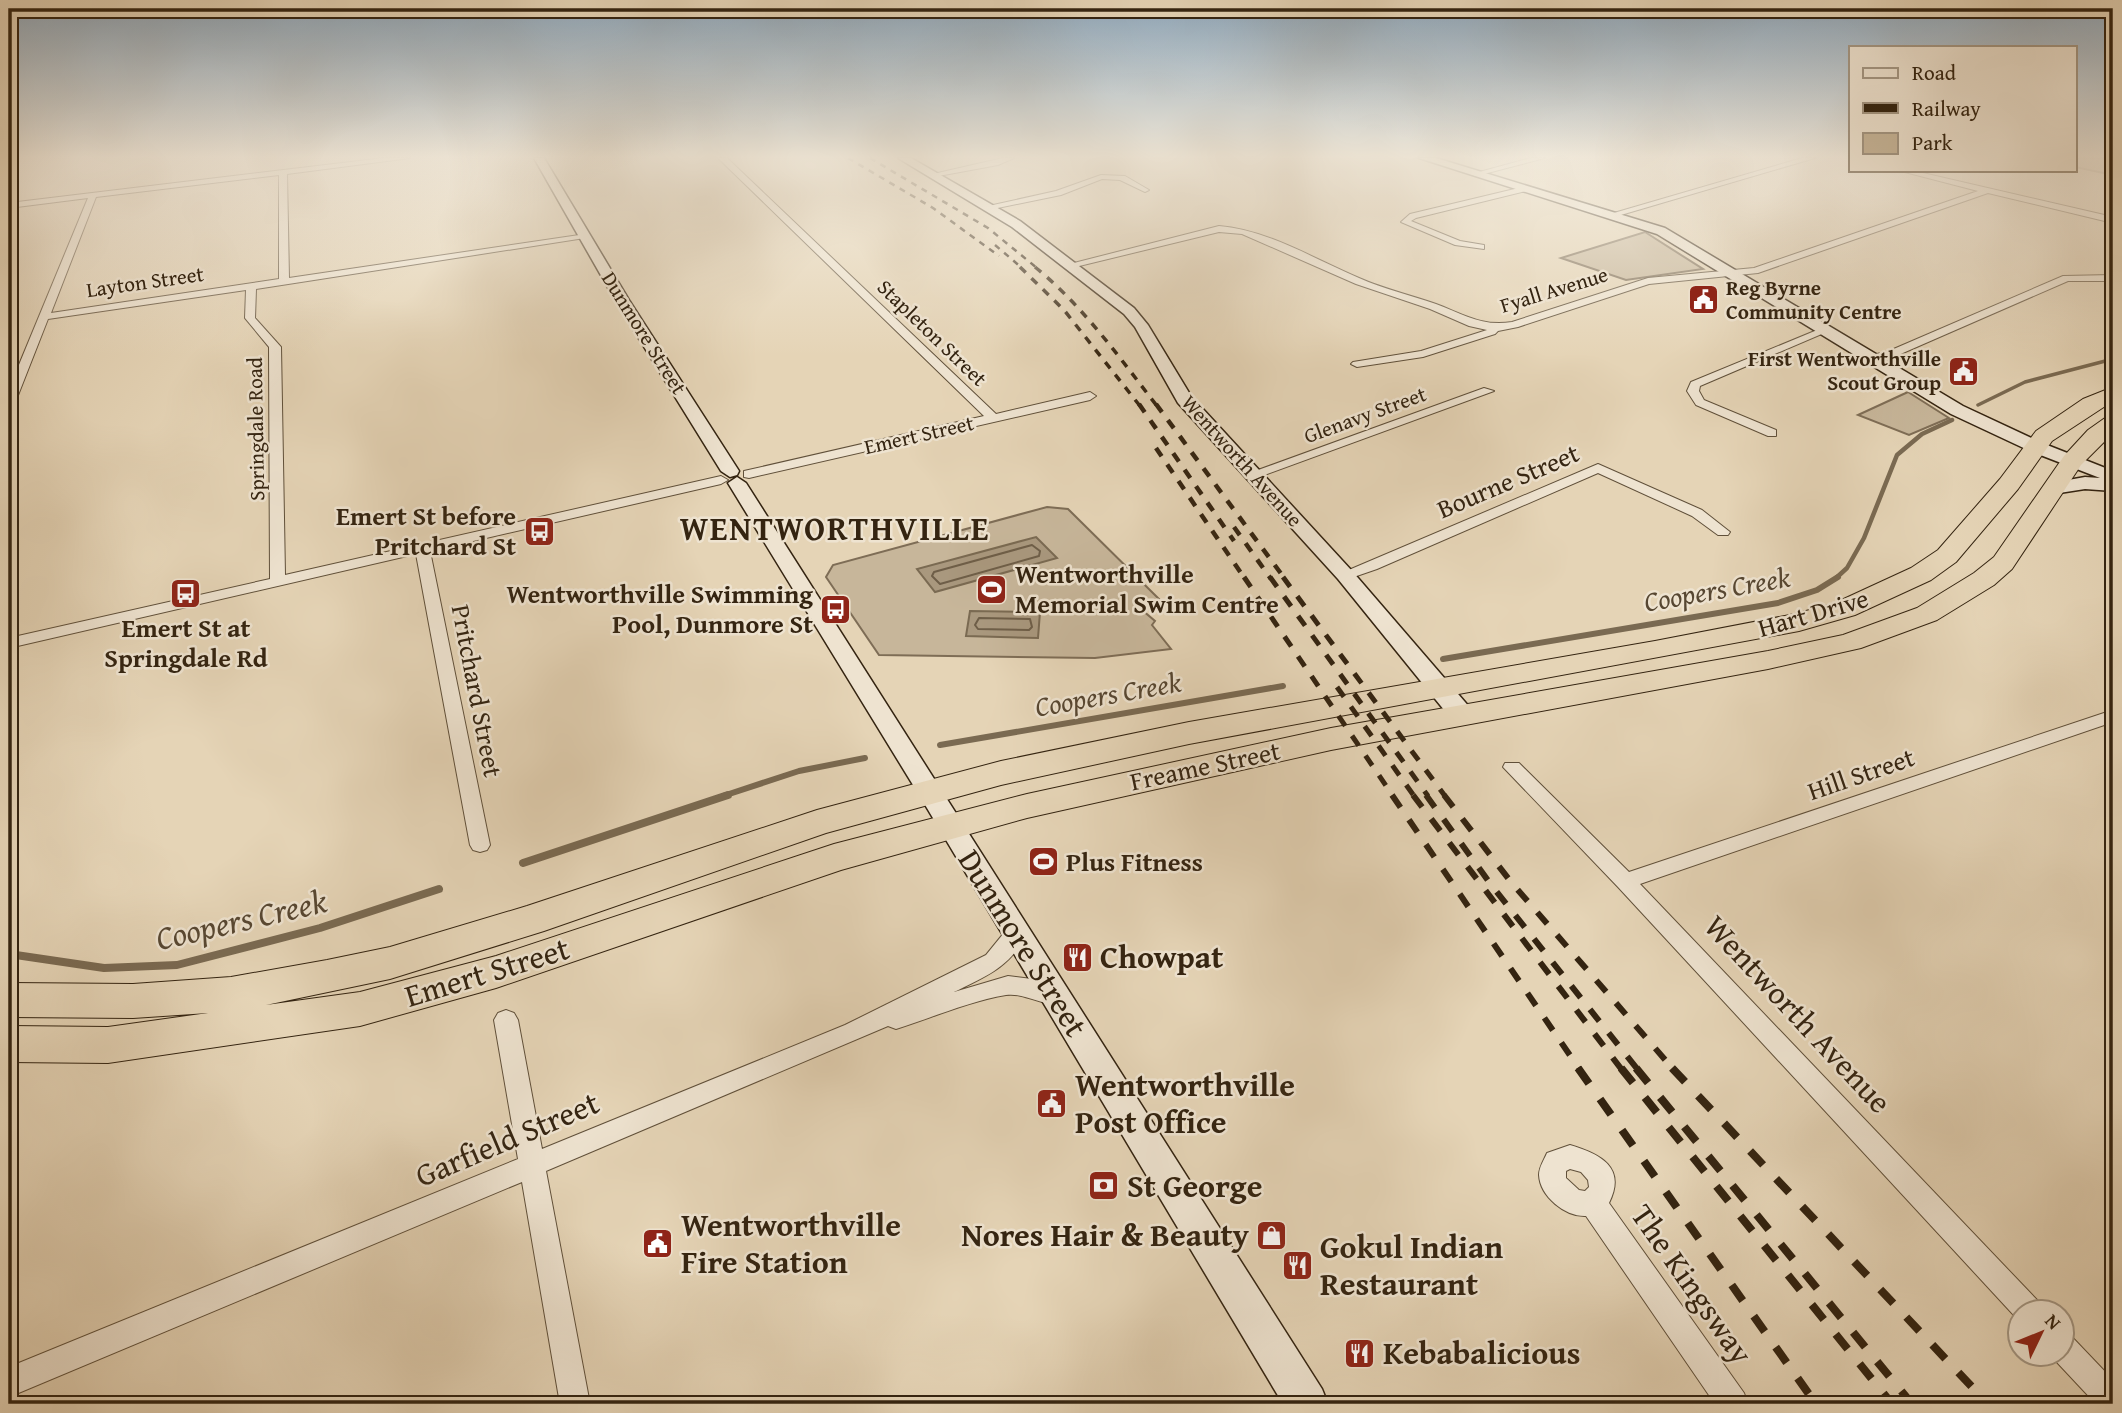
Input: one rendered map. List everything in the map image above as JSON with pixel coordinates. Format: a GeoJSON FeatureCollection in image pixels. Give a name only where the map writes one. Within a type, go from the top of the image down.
{"type":"FeatureCollection","features":[{"type":"Feature","properties":{"kind":"highway","name":"Hart Drive"},"geometry":{"type":"LineString","coordinates":[[1438,688],[1655,650],[1799,622],[1845,609],[1921,574],[1947,556],[2009,484],[2044,436],[2064,420],[2113,393]]}},
{"type":"Feature","properties":{"kind":"highway","name":"Hart Drive"},"geometry":{"type":"LineString","coordinates":[[1462,715],[1768,660],[1851,642],[1900,626],[1952,600],[2003,563],[2072,461],[2096,435],[2113,423]]}},
{"type":"Feature","properties":{"kind":"highway","name":"Freame Street"},"geometry":{"type":"LineString","coordinates":[[930,791],[1089,752],[1438,688]]}},
{"type":"Feature","properties":{"kind":"highway","name":"Freame Street"},"geometry":{"type":"LineString","coordinates":[[950,825],[1229,761],[1462,715]]}},
{"type":"Feature","properties":{"kind":"highway","name":"Emert Street"},"geometry":{"type":"LineString","coordinates":[[9,1000],[133,1001],[231,994],[390,963],[530,920],[817,823],[930,791]]}},
{"type":"Feature","properties":{"kind":"highway","name":"Emert Street"},"geometry":{"type":"LineString","coordinates":[[9,1044],[108,1045],[360,1009],[496,972],[834,858],[950,825]]}},
{"type":"Feature","properties":{"kind":"main road","name":"Dunmore Street"},"geometry":{"type":"LineString","coordinates":[[578,224],[1307,1404]]}},
{"type":"Feature","properties":{"kind":"main road","name":"Wentworth Avenue"},"geometry":{"type":"LineString","coordinates":[[1012,224],[1109,293],[1136,318],[1184,399],[1345,575],[1462,715]]}},
{"type":"Feature","properties":{"kind":"main road"},"geometry":{"type":"LineString","coordinates":[[1639,224],[1661,231],[1957,410],[2036,447],[2113,477]]}},
{"type":"Feature","properties":{"kind":"main road"},"geometry":{"type":"LineString","coordinates":[[2053,488],[2085,483],[2113,485]]}},
{"type":"Feature","properties":{"kind":"street"},"geometry":{"type":"LineString","coordinates":[[9,403],[81,224]]}},
{"type":"Feature","properties":{"kind":"street"},"geometry":{"type":"LineString","coordinates":[[283,224],[284,281]]}},
{"type":"Feature","properties":{"kind":"street","name":"Stapleton Street"},"geometry":{"type":"LineString","coordinates":[[791,224],[993,418]]}},
{"type":"Feature","properties":{"kind":"street"},"geometry":{"type":"LineString","coordinates":[[1410,224],[1458,243],[1481,247]]}},
{"type":"Feature","properties":{"kind":"street","name":"Fyall Avenue"},"geometry":{"type":"LineString","coordinates":[[1071,265],[1219,229],[1236,229],[1359,282],[1434,307],[1473,324],[1495,328],[1514,325],[1648,281],[1755,271],[1890,224]]}},
{"type":"Feature","properties":{"kind":"street","name":"Layton Street"},"geometry":{"type":"LineString","coordinates":[[43,317],[586,237]]}},
{"type":"Feature","properties":{"kind":"street"},"geometry":{"type":"LineString","coordinates":[[1871,358],[1892,354],[2066,278],[2113,278]]}},
{"type":"Feature","properties":{"kind":"street","name":"Springdale Road"},"geometry":{"type":"LineString","coordinates":[[251,286],[250,318],[275,347],[278,581]]}},
{"type":"Feature","properties":{"kind":"street"},"geometry":{"type":"LineString","coordinates":[[1357,364],[1423,354],[1491,332],[1495,328]]}},
{"type":"Feature","properties":{"kind":"street"},"geometry":{"type":"LineString","coordinates":[[1772,433],[1700,402],[1693,391],[1695,384],[1826,330]]}},
{"type":"Feature","properties":{"kind":"street","name":"Glenavy Street"},"geometry":{"type":"LineString","coordinates":[[1254,474],[1488,391]]}},
{"type":"Feature","properties":{"kind":"street","name":"Emert Street"},"geometry":{"type":"LineString","coordinates":[[9,643],[1090,396]]}},
{"type":"Feature","properties":{"kind":"street","name":"Bourne Street"},"geometry":{"type":"LineString","coordinates":[[1345,575],[1372,566],[1598,468],[1697,513],[1723,532]]}},
{"type":"Feature","properties":{"kind":"street","name":"Pritchard Street"},"geometry":{"type":"LineString","coordinates":[[422,548],[480,845]]}},
{"type":"Feature","properties":{"kind":"street","name":"Hill Street"},"geometry":{"type":"LineString","coordinates":[[1625,881],[2113,716]]}},
{"type":"Feature","properties":{"kind":"street","name":"Wentworth Avenue"},"geometry":{"type":"LineString","coordinates":[[1512,767],[1625,881],[2017,1298]]}},
{"type":"Feature","properties":{"kind":"street","name":"Garfield Street"},"geometry":{"type":"LineString","coordinates":[[9,1382],[853,1032],[993,961],[1006,949],[1016,934]]}},
{"type":"Feature","properties":{"kind":"street"},"geometry":{"type":"LineString","coordinates":[[853,1032],[1008,985],[1032,988],[1056,996]]}},
{"type":"Feature","properties":{"kind":"street"},"geometry":{"type":"LineString","coordinates":[[506,1020],[575,1404]]}},
{"type":"Feature","properties":{"kind":"street","name":"The Kingsway"},"geometry":{"type":"LineString","coordinates":[[1593,1203],[1733,1404]]}},
{"type":"Feature","properties":{"kind":"street"},"geometry":{"type":"LineString","coordinates":[[2076,1361],[2113,1401]]}},
{"type":"Feature","properties":{"kind":"green space"},"geometry":{"type":"Polygon","coordinates":[[[1645,232],[1703,269],[1626,280],[1561,258],[1645,232]]]}},
{"type":"Feature","properties":{"kind":"green space"},"geometry":{"type":"Polygon","coordinates":[[[1908,392],[1949,418],[1909,435],[1858,415],[1908,392]]]}},
{"type":"Feature","properties":{"kind":"green space","name":"Wentworthville Memorial Swim Centre"},"geometry":{"type":"Polygon","coordinates":[[[1047,507],[1068,509],[1161,601],[1142,610],[1155,621],[1152,625],[1171,649],[1095,658],[879,655],[826,577],[833,565],[1047,507]]]}},
{"type":"Feature","properties":{"kind":"water"},"geometry":{"type":"Polygon","coordinates":[[[1036,537],[1057,558],[935,592],[917,569],[1036,537]]]}},
{"type":"Feature","properties":{"kind":"water"},"geometry":{"type":"Polygon","coordinates":[[[970,611],[1040,612],[1038,638],[966,636],[970,611]]]}},
{"type":"Feature","properties":{"kind":"waterway","name":"Coopers Creek"},"geometry":{"type":"LineString","coordinates":[[1978,405],[2025,382],[2113,359]]}},
{"type":"Feature","properties":{"kind":"waterway","name":"Coopers Creek"},"geometry":{"type":"LineString","coordinates":[[1835,579],[1847,568],[1864,538],[1897,455],[1922,434],[1952,420]]}},
{"type":"Feature","properties":{"kind":"waterway","name":"Coopers Creek"},"geometry":{"type":"LineString","coordinates":[[1443,659],[1778,603],[1817,590],[1835,579]]}},
{"type":"Feature","properties":{"kind":"waterway","name":"Coopers Creek"},"geometry":{"type":"LineString","coordinates":[[940,745],[1283,686]]}},
{"type":"Feature","properties":{"kind":"waterway","name":"Coopers Creek"},"geometry":{"type":"LineString","coordinates":[[723,796],[799,771],[865,758]]}},
{"type":"Feature","properties":{"kind":"waterway","name":"Coopers Creek"},"geometry":{"type":"LineString","coordinates":[[523,863],[728,795]]}},
{"type":"Feature","properties":{"kind":"waterway","name":"Coopers Creek"},"geometry":{"type":"LineString","coordinates":[[9,954],[104,968],[177,965],[320,928],[439,889]]}},
{"type":"Feature","properties":{"kind":"railway"},"geometry":{"type":"LineString","coordinates":[[955,224],[999,256]]}},
{"type":"Feature","properties":{"kind":"railway"},"geometry":{"type":"LineString","coordinates":[[981,224],[1037,268]]}},
{"type":"Feature","properties":{"kind":"railway"},"geometry":{"type":"LineString","coordinates":[[995,245],[1022,268]]}},
{"type":"Feature","properties":{"kind":"railway"},"geometry":{"type":"LineString","coordinates":[[1020,267],[1064,310],[1140,406]]}},
{"type":"Feature","properties":{"kind":"railway"},"geometry":{"type":"LineString","coordinates":[[1035,267],[1085,315],[1157,406]]}},
{"type":"Feature","properties":{"kind":"railway"},"geometry":{"type":"LineString","coordinates":[[1139,404],[1234,541]]}},
{"type":"Feature","properties":{"kind":"railway"},"geometry":{"type":"LineString","coordinates":[[1156,404],[1285,579]]}},
{"type":"Feature","properties":{"kind":"railway"},"geometry":{"type":"LineString","coordinates":[[1156,448],[1245,579]]}},
{"type":"Feature","properties":{"kind":"railway"},"geometry":{"type":"LineString","coordinates":[[1234,527],[1271,579]]}},
{"type":"Feature","properties":{"kind":"railway"},"geometry":{"type":"LineString","coordinates":[[1244,577],[1393,796]]}},
{"type":"Feature","properties":{"kind":"railway"},"geometry":{"type":"LineString","coordinates":[[1270,577],[1428,796]]}},
{"type":"Feature","properties":{"kind":"railway"},"geometry":{"type":"LineString","coordinates":[[1283,577],[1445,796]]}},
{"type":"Feature","properties":{"kind":"railway"},"geometry":{"type":"LineString","coordinates":[[1337,687],[1414,796]]}},
{"type":"Feature","properties":{"kind":"railway"},"geometry":{"type":"LineString","coordinates":[[1392,795],[1580,1070]]}},
{"type":"Feature","properties":{"kind":"railway"},"geometry":{"type":"LineString","coordinates":[[1413,795],[1622,1070]]}},
{"type":"Feature","properties":{"kind":"railway"},"geometry":{"type":"LineString","coordinates":[[1426,795],[1492,886],[1638,1070]]}},
{"type":"Feature","properties":{"kind":"railway"},"geometry":{"type":"LineString","coordinates":[[1444,795],[1511,882],[1674,1070]]}},
{"type":"Feature","properties":{"kind":"railway"},"geometry":{"type":"LineString","coordinates":[[1578,1068],[1816,1404]]}},
{"type":"Feature","properties":{"kind":"railway"},"geometry":{"type":"LineString","coordinates":[[1621,1068],[1892,1404]]}},
{"type":"Feature","properties":{"kind":"railway"},"geometry":{"type":"LineString","coordinates":[[1636,1068],[1912,1404]]}},
{"type":"Feature","properties":{"kind":"railway"},"geometry":{"type":"LineString","coordinates":[[1672,1068],[1988,1404]]}},
{"type":"Feature","properties":{"kind":"place","name":"Reg Byrne Community Centre"},"geometry":{"type":"Point","coordinates":[1703,300]}},
{"type":"Feature","properties":{"kind":"place","name":"First Wentworthville Scout Group"},"geometry":{"type":"Point","coordinates":[1964,371]}},
{"type":"Feature","properties":{"kind":"place","name":"Emert St before Pritchard St"},"geometry":{"type":"Point","coordinates":[539,531]}},
{"type":"Feature","properties":{"kind":"place","name":"Wentworthville Memorial Swim Centre"},"geometry":{"type":"Point","coordinates":[992,589]}},
{"type":"Feature","properties":{"kind":"place","name":"Emert St at Springdale Rd"},"geometry":{"type":"Point","coordinates":[186,593]}},
{"type":"Feature","properties":{"kind":"place","name":"Wentworthville Swimming Pool, Dunmore St"},"geometry":{"type":"Point","coordinates":[836,609]}},
{"type":"Feature","properties":{"kind":"place","name":"Plus Fitness"},"geometry":{"type":"Point","coordinates":[1043,862]}},
{"type":"Feature","properties":{"kind":"place","name":"Chowpat"},"geometry":{"type":"Point","coordinates":[1077,957]}},
{"type":"Feature","properties":{"kind":"place","name":"Wentworthville Post Office"},"geometry":{"type":"Point","coordinates":[1052,1103]}},
{"type":"Feature","properties":{"kind":"place","name":"St George"},"geometry":{"type":"Point","coordinates":[1104,1186]}},
{"type":"Feature","properties":{"kind":"place","name":"Nores Hair & Beauty"},"geometry":{"type":"Point","coordinates":[1272,1235]}},
{"type":"Feature","properties":{"kind":"place","name":"Wentworthville Fire Station"},"geometry":{"type":"Point","coordinates":[658,1243]}},
{"type":"Feature","properties":{"kind":"place","name":"Gokul Indian Restaurant"},"geometry":{"type":"Point","coordinates":[1297,1265]}},
{"type":"Feature","properties":{"kind":"place","name":"Kebabalicious"},"geometry":{"type":"Point","coordinates":[1360,1353]}},
{"type":"Feature","properties":{"kind":"district","name":"WENTWORTHVILLE"},"geometry":{"type":"Point","coordinates":[835,528]}}]}
